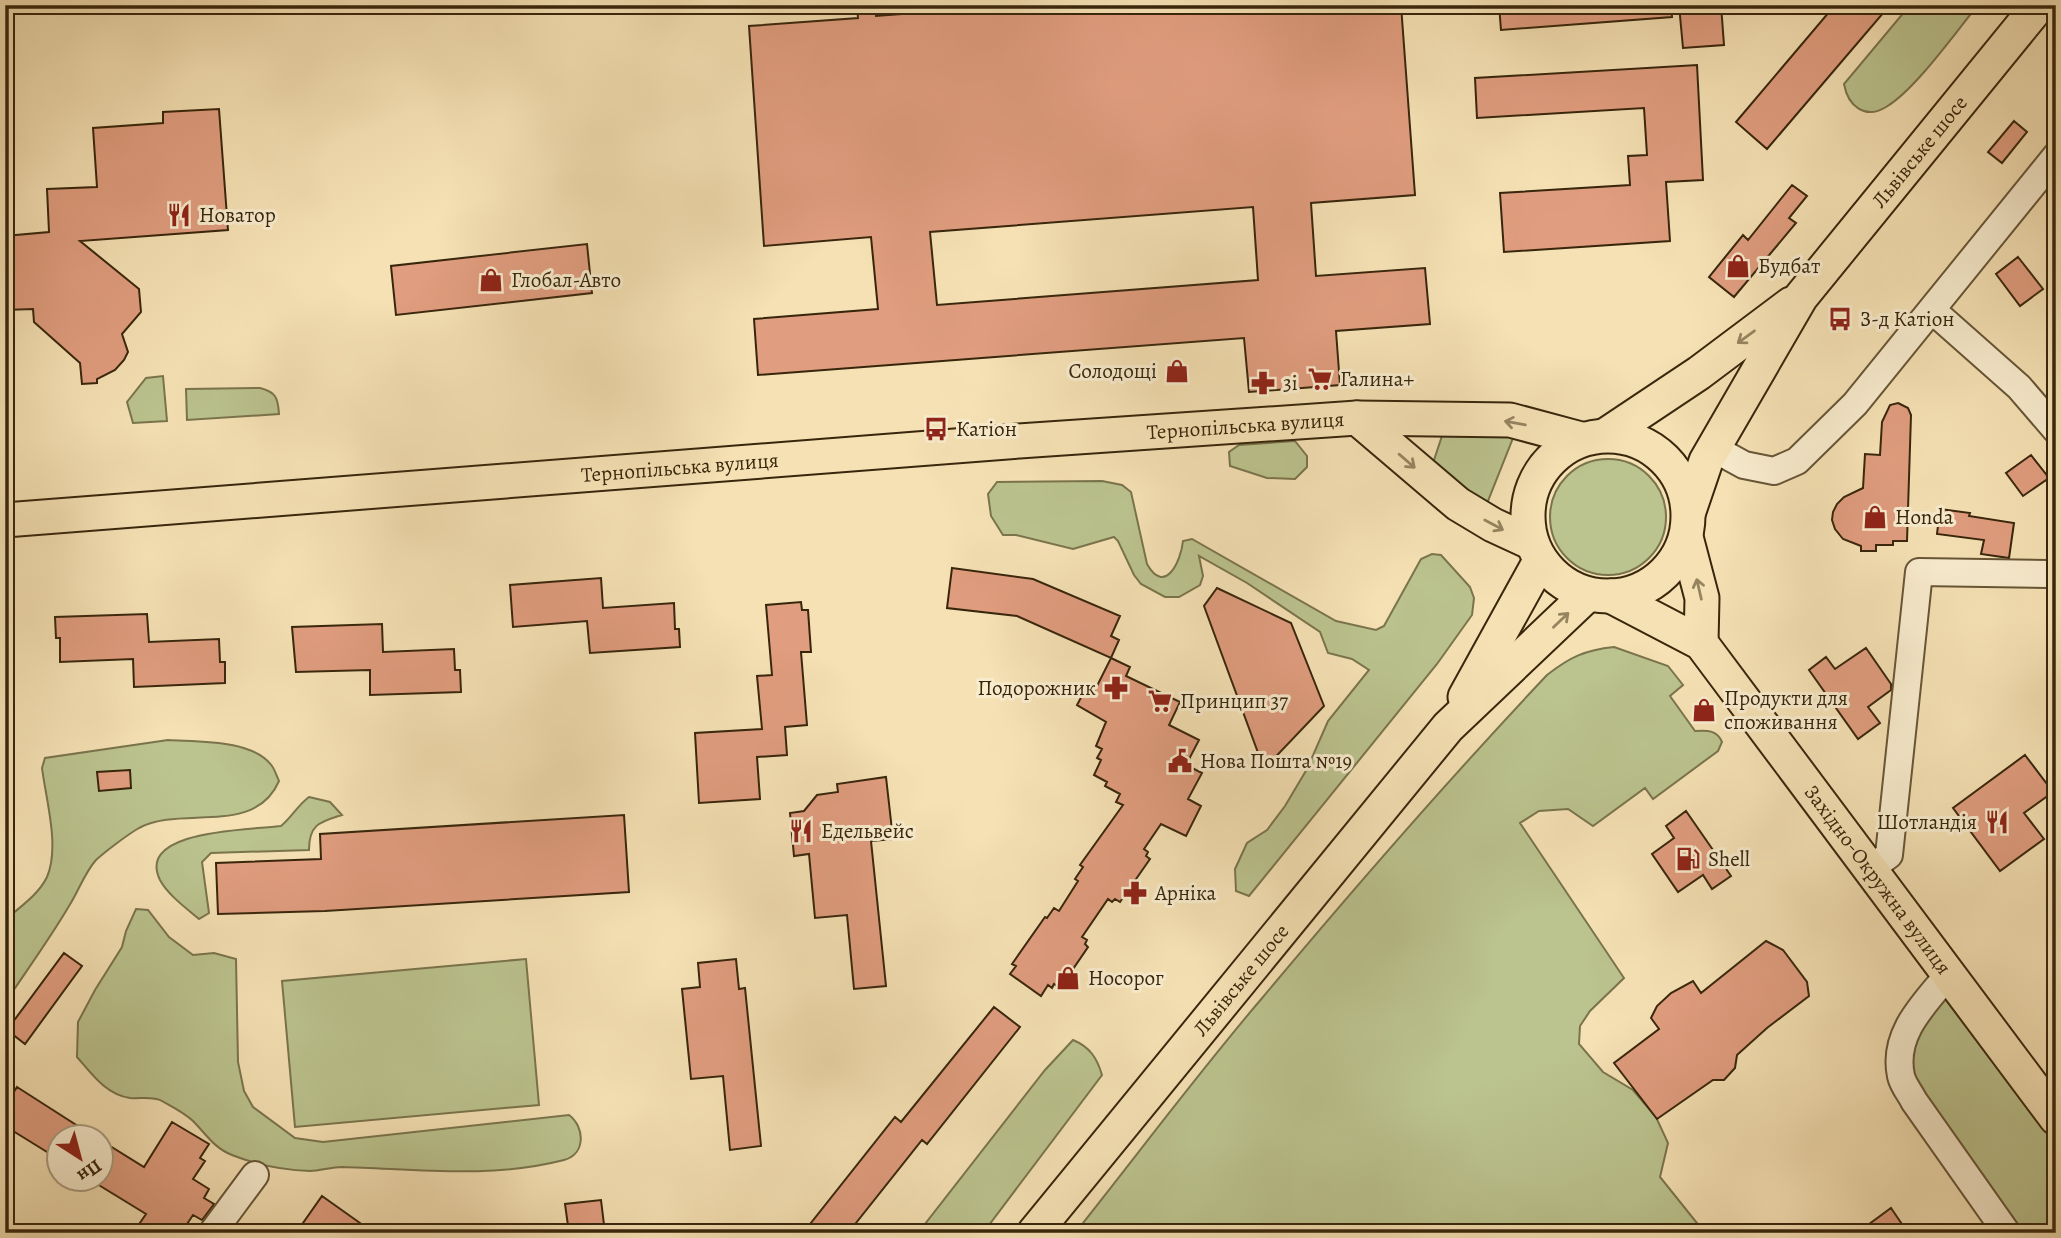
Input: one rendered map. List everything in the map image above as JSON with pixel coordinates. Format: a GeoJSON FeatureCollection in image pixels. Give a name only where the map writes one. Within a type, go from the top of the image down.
{"type":"FeatureCollection","features":[{"type":"Feature","properties":{"kind":"main road","name":"Львівське шосе"},"geometry":{"type":"LineString","coordinates":[[1687,524],[1706,461],[1801,296],[2039,5]]}},
{"type":"Feature","properties":{"kind":"main road","name":"Львівське шосе"},"geometry":{"type":"LineString","coordinates":[[1593,437],[1699,373],[1801,296]]}},
{"type":"Feature","properties":{"kind":"main road","name":"Тернопільська вулиця"},"geometry":{"type":"LineString","coordinates":[[5,520],[1019,441],[1357,418],[1510,420],[1593,437]]}},
{"type":"Feature","properties":{"kind":"main road","name":"Тернопільська вулиця"},"geometry":{"type":"LineString","coordinates":[[1357,418],[1458,504],[1536,552]]}},
{"type":"Feature","properties":{"kind":"main road"},"geometry":{"type":"LineString","coordinates":[[1687,524],[1676,560],[1658,579],[1636,591],[1599,595],[1564,584],[1536,552],[1527,519],[1530,493],[1541,470],[1559,452],[1593,437],[1631,438],[1653,449],[1672,465],[1684,487],[1687,524],[1702,598],[1701,643]]}},
{"type":"Feature","properties":{"kind":"main road","name":"Львівське шосе"},"geometry":{"type":"LineString","coordinates":[[1448,727],[1536,552]]}},
{"type":"Feature","properties":{"kind":"main road","name":"Львівське шосе"},"geometry":{"type":"LineString","coordinates":[[1034,1233],[1448,727],[1599,595]]}},
{"type":"Feature","properties":{"kind":"main road","name":"Західно-Окружна вулиця"},"geometry":{"type":"LineString","coordinates":[[1599,595],[1701,643],[2054,1113]]}},
{"type":"Feature","properties":{"kind":"street"},"geometry":{"type":"LineString","coordinates":[[1713,448],[1744,464],[1774,471],[1797,461],[1855,404],[2056,156]]}},
{"type":"Feature","properties":{"kind":"street"},"geometry":{"type":"LineString","coordinates":[[1932,310],[2019,387],[2056,430]]}},
{"type":"Feature","properties":{"kind":"street"},"geometry":{"type":"LineString","coordinates":[[1870,869],[1889,855],[1919,572],[2048,574]]}},
{"type":"Feature","properties":{"kind":"street"},"geometry":{"type":"LineString","coordinates":[[1949,974],[1909,1024],[1899,1057],[1901,1079],[2006,1232]]}},
{"type":"Feature","properties":{"kind":"street"},"geometry":{"type":"LineString","coordinates":[[212,1233],[255,1175]]}},
{"type":"Feature","properties":{"kind":"green space"},"geometry":{"type":"Polygon","coordinates":[[[1910,5],[1978,5],[1922,75],[1897,99],[1878,111],[1859,109],[1849,99],[1844,84],[1910,5]]]}},
{"type":"Feature","properties":{"kind":"green space"},"geometry":{"type":"Polygon","coordinates":[[[163,376],[167,421],[133,423],[127,402],[146,378],[163,376]]]}},
{"type":"Feature","properties":{"kind":"green space"},"geometry":{"type":"Polygon","coordinates":[[[260,388],[275,396],[279,414],[187,420],[186,389],[260,388]]]}},
{"type":"Feature","properties":{"kind":"green space"},"geometry":{"type":"Polygon","coordinates":[[[1443,433],[1515,433],[1484,511],[1433,463],[1443,433]]]}},
{"type":"Feature","properties":{"kind":"green space"},"geometry":{"type":"Polygon","coordinates":[[[1295,441],[1307,456],[1307,467],[1295,479],[1267,478],[1230,466],[1229,452],[1239,445],[1295,441]]]}},
{"type":"Feature","properties":{"kind":"green space"},"geometry":{"type":"Polygon","coordinates":[[[1608,459],[1630,463],[1649,476],[1662,495],[1666,517],[1662,539],[1649,558],[1630,571],[1608,575],[1586,571],[1567,558],[1554,539],[1550,517],[1554,495],[1567,476],[1586,463],[1608,459]]]}},
{"type":"Feature","properties":{"kind":"green space"},"geometry":{"type":"Polygon","coordinates":[[[1102,481],[1122,485],[1131,492],[1147,564],[1160,577],[1166,576],[1175,566],[1183,541],[1192,539],[1336,621],[1376,630],[1384,626],[1421,559],[1432,554],[1441,555],[1470,587],[1474,598],[1472,615],[1437,664],[1249,896],[1236,891],[1235,869],[1247,843],[1267,830],[1285,806],[1307,769],[1328,721],[1369,670],[1352,659],[1328,653],[1320,632],[1247,583],[1199,556],[1203,576],[1200,585],[1179,597],[1165,597],[1141,584],[1114,537],[1073,549],[1016,535],[1003,535],[991,516],[988,494],[997,482],[1102,481]]]}},
{"type":"Feature","properties":{"kind":"green space"},"geometry":{"type":"Polygon","coordinates":[[[1614,647],[1668,666],[1683,685],[1670,696],[1695,731],[1707,731],[1717,735],[1722,742],[1718,751],[1653,799],[1645,788],[1593,826],[1568,809],[1539,811],[1520,823],[1624,978],[1590,1011],[1580,1026],[1579,1044],[1603,1072],[1633,1090],[1656,1117],[1668,1143],[1660,1177],[1705,1233],[1075,1233],[1239,1026],[1367,874],[1510,714],[1547,675],[1563,663],[1586,652],[1614,647]]]}},
{"type":"Feature","properties":{"kind":"green space"},"geometry":{"type":"Polygon","coordinates":[[[168,740],[209,742],[252,751],[272,766],[279,781],[268,798],[253,809],[216,817],[156,822],[139,828],[111,848],[92,865],[49,938],[13,991],[5,996],[5,920],[39,889],[51,865],[52,838],[42,768],[45,758],[168,740]]]}},
{"type":"Feature","properties":{"kind":"green space"},"geometry":{"type":"Polygon","coordinates":[[[309,797],[330,802],[342,815],[317,825],[311,835],[309,850],[211,853],[202,862],[209,913],[199,919],[163,886],[157,863],[164,851],[200,835],[281,826],[309,797]]]}},
{"type":"Feature","properties":{"kind":"green space"},"geometry":{"type":"Polygon","coordinates":[[[136,909],[148,910],[169,937],[193,955],[214,953],[236,959],[238,1062],[244,1091],[253,1107],[295,1138],[323,1142],[569,1115],[580,1133],[581,1140],[576,1152],[564,1160],[536,1166],[481,1171],[342,1167],[314,1171],[290,1169],[241,1159],[226,1152],[215,1145],[190,1118],[158,1099],[130,1098],[114,1093],[77,1057],[78,1022],[122,947],[136,909]]]}},
{"type":"Feature","properties":{"kind":"green space"},"geometry":{"type":"Polygon","coordinates":[[[526,959],[539,1105],[295,1127],[282,981],[526,959]]]}},
{"type":"Feature","properties":{"kind":"green space"},"geometry":{"type":"Polygon","coordinates":[[[1948,989],[2056,1133],[2056,1233],[2018,1233],[1910,1076],[1912,1041],[1948,989]]]}},
{"type":"Feature","properties":{"kind":"green space"},"geometry":{"type":"Polygon","coordinates":[[[1073,1040],[1092,1054],[1102,1075],[983,1233],[918,1233],[1045,1070],[1073,1040]]]}},
{"type":"Feature","properties":{"kind":"building"},"geometry":{"type":"Polygon","coordinates":[[[857,5],[876,5],[876,16],[1025,5],[1401,5],[1415,195],[1311,203],[1316,276],[1425,268],[1430,324],[1336,331],[1340,385],[1249,392],[1244,338],[758,375],[754,319],[878,309],[871,237],[764,246],[749,26],[858,18],[857,5]],[[1253,207],[930,232],[937,305],[1258,280],[1253,207]]]}},
{"type":"Feature","properties":{"kind":"building"},"geometry":{"type":"Polygon","coordinates":[[[1499,5],[1671,5],[1672,17],[1501,30],[1499,5]]]}},
{"type":"Feature","properties":{"kind":"building"},"geometry":{"type":"Polygon","coordinates":[[[1679,5],[1721,5],[1724,45],[1683,48],[1679,5]]]}},
{"type":"Feature","properties":{"kind":"building"},"geometry":{"type":"Polygon","coordinates":[[[1835,5],[1890,5],[1767,149],[1736,122],[1835,5]]]}},
{"type":"Feature","properties":{"kind":"building"},"geometry":{"type":"Polygon","coordinates":[[[1697,65],[1703,180],[1666,182],[1670,241],[1504,252],[1500,193],[1630,185],[1628,156],[1647,155],[1644,108],[1477,118],[1475,78],[1697,65]]]}},
{"type":"Feature","properties":{"kind":"building"},"geometry":{"type":"Polygon","coordinates":[[[219,109],[228,230],[80,241],[139,289],[141,312],[122,334],[128,352],[124,360],[115,370],[97,379],[97,383],[82,384],[80,363],[34,322],[33,309],[5,310],[5,236],[49,232],[47,189],[97,187],[93,128],[163,123],[163,112],[219,109]]]}},
{"type":"Feature","properties":{"kind":"building"},"geometry":{"type":"Polygon","coordinates":[[[2014,121],[2027,132],[2002,163],[1988,152],[2014,121]]]}},
{"type":"Feature","properties":{"kind":"building"},"geometry":{"type":"Polygon","coordinates":[[[1792,185],[1807,196],[1789,218],[1796,223],[1734,297],[1709,277],[1743,235],[1748,240],[1792,185]]]}},
{"type":"Feature","properties":{"kind":"building"},"geometry":{"type":"Polygon","coordinates":[[[587,244],[592,293],[396,315],[391,266],[587,244]]]}},
{"type":"Feature","properties":{"kind":"building"},"geometry":{"type":"Polygon","coordinates":[[[2018,257],[2043,289],[2020,306],[1996,274],[2018,257]]]}},
{"type":"Feature","properties":{"kind":"building"},"geometry":{"type":"Polygon","coordinates":[[[1898,403],[1908,408],[1911,415],[1907,541],[1893,541],[1893,545],[1876,545],[1876,551],[1861,551],[1861,546],[1843,539],[1835,529],[1833,512],[1844,497],[1863,488],[1865,454],[1880,455],[1882,422],[1890,405],[1898,403]]]}},
{"type":"Feature","properties":{"kind":"building"},"geometry":{"type":"Polygon","coordinates":[[[2031,455],[2049,478],[2023,496],[2006,473],[2031,455]]]}},
{"type":"Feature","properties":{"kind":"building"},"geometry":{"type":"Polygon","coordinates":[[[1940,509],[2014,523],[2009,558],[1981,554],[1984,540],[1937,534],[1940,509]]]}},
{"type":"Feature","properties":{"kind":"building"},"geometry":{"type":"Polygon","coordinates":[[[952,568],[1033,579],[1120,616],[1111,636],[1119,640],[1111,658],[1017,616],[947,608],[952,568]]]}},
{"type":"Feature","properties":{"kind":"building"},"geometry":{"type":"Polygon","coordinates":[[[601,578],[603,608],[674,603],[675,629],[679,629],[680,647],[590,653],[587,621],[513,627],[510,585],[601,578]]]}},
{"type":"Feature","properties":{"kind":"building"},"geometry":{"type":"Polygon","coordinates":[[[1217,588],[1291,623],[1324,706],[1264,769],[1204,606],[1217,588]]]}},
{"type":"Feature","properties":{"kind":"building"},"geometry":{"type":"Polygon","coordinates":[[[801,602],[802,610],[808,610],[811,652],[801,652],[807,725],[785,727],[787,755],[757,757],[760,799],[699,803],[695,733],[762,729],[757,676],[772,675],[766,605],[801,602]]]}},
{"type":"Feature","properties":{"kind":"building"},"geometry":{"type":"Polygon","coordinates":[[[147,614],[149,642],[219,639],[220,662],[225,662],[225,683],[134,687],[133,659],[60,662],[60,638],[56,638],[55,617],[147,614]]]}},
{"type":"Feature","properties":{"kind":"building"},"geometry":{"type":"Polygon","coordinates":[[[382,624],[383,652],[454,649],[455,670],[460,670],[461,692],[370,695],[370,670],[296,672],[292,627],[382,624]]]}},
{"type":"Feature","properties":{"kind":"building"},"geometry":{"type":"Polygon","coordinates":[[[1866,648],[1891,684],[1891,690],[1868,707],[1880,723],[1858,739],[1809,670],[1826,657],[1835,669],[1866,648]]]}},
{"type":"Feature","properties":{"kind":"building"},"geometry":{"type":"Polygon","coordinates":[[[1111,658],[1130,667],[1126,676],[1180,702],[1169,725],[1199,740],[1186,765],[1202,773],[1188,799],[1201,806],[1186,836],[1161,824],[1144,849],[1150,859],[1120,902],[1108,899],[1082,937],[1087,940],[1085,944],[1088,947],[1060,988],[1054,984],[1052,988],[1048,985],[1041,996],[1010,974],[1016,966],[1012,964],[1045,917],[1047,918],[1054,908],[1059,911],[1078,881],[1075,879],[1083,867],[1080,865],[1123,805],[1116,802],[1120,794],[1105,786],[1107,782],[1094,775],[1101,760],[1097,758],[1102,749],[1096,746],[1106,722],[1077,705],[1086,688],[1094,692],[1111,658]]]}},
{"type":"Feature","properties":{"kind":"building"},"geometry":{"type":"Polygon","coordinates":[[[2025,755],[2053,792],[2024,813],[2044,839],[2000,871],[1953,808],[2025,755]]]}},
{"type":"Feature","properties":{"kind":"building"},"geometry":{"type":"Polygon","coordinates":[[[130,770],[131,788],[99,791],[97,772],[130,770]]]}},
{"type":"Feature","properties":{"kind":"building"},"geometry":{"type":"Polygon","coordinates":[[[886,777],[893,839],[871,841],[886,986],[854,989],[847,915],[815,918],[809,854],[794,856],[790,813],[804,811],[817,795],[838,792],[837,784],[886,777]]]}},
{"type":"Feature","properties":{"kind":"building"},"geometry":{"type":"Polygon","coordinates":[[[1686,811],[1731,876],[1712,889],[1703,875],[1678,892],[1652,854],[1674,838],[1666,826],[1686,811]]]}},
{"type":"Feature","properties":{"kind":"building"},"geometry":{"type":"Polygon","coordinates":[[[624,815],[629,892],[325,911],[218,914],[216,863],[321,859],[320,834],[624,815]]]}},
{"type":"Feature","properties":{"kind":"building"},"geometry":{"type":"Polygon","coordinates":[[[1766,941],[1783,950],[1807,982],[1809,996],[1737,1055],[1735,1068],[1724,1080],[1713,1080],[1657,1119],[1614,1063],[1659,1029],[1651,1018],[1657,1006],[1671,993],[1693,981],[1701,993],[1766,941]]]}},
{"type":"Feature","properties":{"kind":"building"},"geometry":{"type":"Polygon","coordinates":[[[64,953],[82,966],[25,1044],[7,1030],[64,953]]]}},
{"type":"Feature","properties":{"kind":"building"},"geometry":{"type":"Polygon","coordinates":[[[736,959],[739,989],[745,988],[761,1146],[730,1150],[723,1076],[691,1079],[682,989],[700,987],[698,963],[736,959]]]}},
{"type":"Feature","properties":{"kind":"building"},"geometry":{"type":"Polygon","coordinates":[[[994,1007],[1020,1027],[927,1144],[922,1140],[848,1233],[803,1233],[895,1117],[901,1122],[994,1007]]]}},
{"type":"Feature","properties":{"kind":"building"},"geometry":{"type":"Polygon","coordinates":[[[17,1087],[72,1122],[46,1122],[46,1151],[5,1126],[5,1106],[17,1087]]]}},
{"type":"Feature","properties":{"kind":"building"},"geometry":{"type":"Polygon","coordinates":[[[172,1122],[209,1144],[200,1158],[205,1161],[193,1179],[209,1189],[204,1198],[214,1204],[202,1220],[193,1215],[181,1233],[133,1233],[146,1214],[110,1192],[116,1192],[116,1150],[144,1167],[172,1122]]]}},
{"type":"Feature","properties":{"kind":"building"},"geometry":{"type":"Polygon","coordinates":[[[322,1196],[374,1233],[296,1233],[322,1196]]]}},
{"type":"Feature","properties":{"kind":"building"},"geometry":{"type":"Polygon","coordinates":[[[601,1200],[605,1233],[569,1233],[565,1204],[601,1200]]]}},
{"type":"Feature","properties":{"kind":"building"},"geometry":{"type":"Polygon","coordinates":[[[1891,1208],[1908,1233],[1857,1233],[1891,1208]]]}},
{"type":"Feature","properties":{"kind":"place","name":"Новатор"},"geometry":{"type":"Point","coordinates":[179,215]}},
{"type":"Feature","properties":{"kind":"place","name":"Будбат"},"geometry":{"type":"Point","coordinates":[1738,266]}},
{"type":"Feature","properties":{"kind":"place","name":"Глобал-Авто"},"geometry":{"type":"Point","coordinates":[491,280]}},
{"type":"Feature","properties":{"kind":"place","name":"З-д Катіон"},"geometry":{"type":"Point","coordinates":[1840,319]}},
{"type":"Feature","properties":{"kind":"place","name":"Солодощі"},"geometry":{"type":"Point","coordinates":[1177,371]}},
{"type":"Feature","properties":{"kind":"place","name":"Галина+"},"geometry":{"type":"Point","coordinates":[1320,379]}},
{"type":"Feature","properties":{"kind":"place","name":"3і"},"geometry":{"type":"Point","coordinates":[1263,383]}},
{"type":"Feature","properties":{"kind":"place","name":"Катіон"},"geometry":{"type":"Point","coordinates":[936,429]}},
{"type":"Feature","properties":{"kind":"place","name":"Honda"},"geometry":{"type":"Point","coordinates":[1875,517]}},
{"type":"Feature","properties":{"kind":"place","name":"Подорожник"},"geometry":{"type":"Point","coordinates":[1116,688]}},
{"type":"Feature","properties":{"kind":"place","name":"Принцип 37"},"geometry":{"type":"Point","coordinates":[1160,701]}},
{"type":"Feature","properties":{"kind":"place","name":"Продукти для споживання"},"geometry":{"type":"Point","coordinates":[1704,710]}},
{"type":"Feature","properties":{"kind":"place","name":"Нова Пошта №19"},"geometry":{"type":"Point","coordinates":[1180,761]}},
{"type":"Feature","properties":{"kind":"place","name":"Шотландія"},"geometry":{"type":"Point","coordinates":[1997,822]}},
{"type":"Feature","properties":{"kind":"place","name":"Едельвейс"},"geometry":{"type":"Point","coordinates":[801,831]}},
{"type":"Feature","properties":{"kind":"place","name":"Shell"},"geometry":{"type":"Point","coordinates":[1688,859]}},
{"type":"Feature","properties":{"kind":"place","name":"Арніка"},"geometry":{"type":"Point","coordinates":[1135,893]}},
{"type":"Feature","properties":{"kind":"place","name":"Носорог"},"geometry":{"type":"Point","coordinates":[1068,978]}}]}
